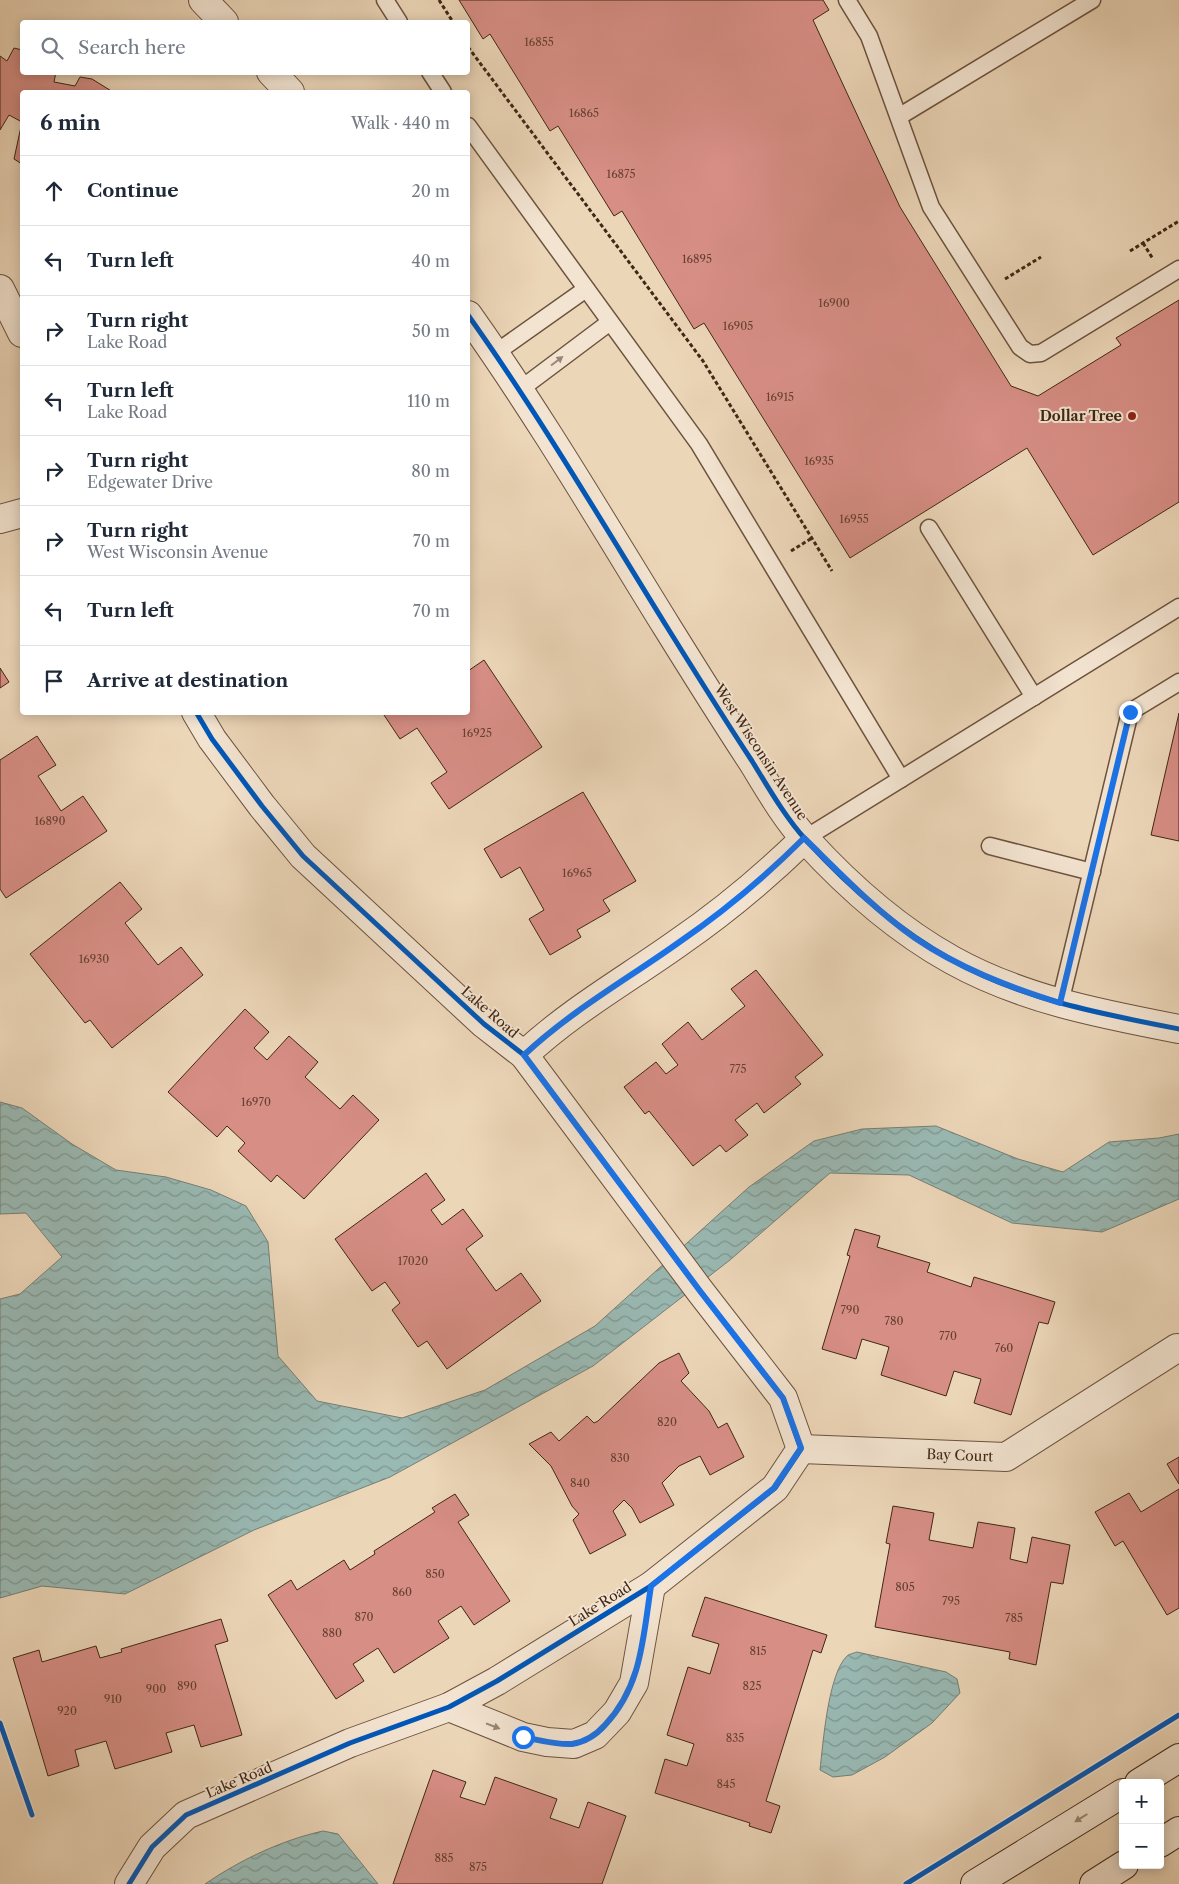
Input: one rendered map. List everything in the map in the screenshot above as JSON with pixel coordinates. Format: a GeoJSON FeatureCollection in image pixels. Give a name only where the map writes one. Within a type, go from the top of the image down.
{"type":"FeatureCollection","features":[{"type":"Feature","properties":{"kind":"street"},"geometry":{"type":"LineString","coordinates":[[203,0],[222,20]]}},
{"type":"Feature","properties":{"kind":"street"},"geometry":{"type":"LineString","coordinates":[[274,75],[288,90]]}},
{"type":"Feature","properties":{"kind":"street"},"geometry":{"type":"LineString","coordinates":[[0,288],[20,329]]}},
{"type":"Feature","properties":{"kind":"street","name":"West Wisconsin Avenue"},"geometry":{"type":"LineString","coordinates":[[470,318],[693,669],[804,838],[873,905],[915,937],[954,961],[1010,988],[1091,1012],[1179,1029]]}},
{"type":"Feature","properties":{"kind":"street"},"geometry":{"type":"LineString","coordinates":[[0,520],[20,514]]}},
{"type":"Feature","properties":{"kind":"street","name":"Lake Road"},"geometry":{"type":"LineString","coordinates":[[129,1884],[152,1847],[186,1815],[350,1744],[448,1707],[497,1681],[651,1586],[774,1488],[801,1448],[783,1398],[668,1249],[524,1055],[484,1024],[304,856],[262,806],[212,739],[198,715]]}},
{"type":"Feature","properties":{"kind":"street"},"geometry":{"type":"LineString","coordinates":[[524,1055],[548,1033],[588,1003],[679,943],[764,878],[804,838]]}},
{"type":"Feature","properties":{"kind":"street","name":"Bay Court"},"geometry":{"type":"LineString","coordinates":[[801,1448],[1006,1457],[1178,1348]]}},
{"type":"Feature","properties":{"kind":"street"},"geometry":{"type":"LineString","coordinates":[[448,1707],[523,1737],[547,1742],[574,1744],[595,1735],[618,1712],[634,1683],[651,1586]]}},
{"type":"Feature","properties":{"kind":"street"},"geometry":{"type":"LineString","coordinates":[[1145,1779],[1179,1758]]}},
{"type":"Feature","properties":{"kind":"street"},"geometry":{"type":"LineString","coordinates":[[975,1884],[1119,1795]]}},
{"type":"Feature","properties":{"kind":"street"},"geometry":{"type":"LineString","coordinates":[[1164,1840],[1179,1831]]}},
{"type":"Feature","properties":{"kind":"street"},"geometry":{"type":"LineString","coordinates":[[1094,1884],[1119,1868]]}},
{"type":"Feature","properties":{"kind":"lane"},"geometry":{"type":"LineString","coordinates":[[385,0],[398,20]]}},
{"type":"Feature","properties":{"kind":"lane"},"geometry":{"type":"LineString","coordinates":[[847,0],[869,36],[900,116],[931,207],[1020,347],[1030,354],[1041,353],[1179,269]]}},
{"type":"Feature","properties":{"kind":"lane"},"geometry":{"type":"LineString","coordinates":[[900,116],[1092,0]]}},
{"type":"Feature","properties":{"kind":"lane"},"geometry":{"type":"LineString","coordinates":[[432,75],[442,90]]}},
{"type":"Feature","properties":{"kind":"lane"},"geometry":{"type":"LineString","coordinates":[[470,129],[698,444],[901,779]]}},
{"type":"Feature","properties":{"kind":"lane"},"geometry":{"type":"LineString","coordinates":[[494,354],[586,288]]}},
{"type":"Feature","properties":{"kind":"lane"},"geometry":{"type":"LineString","coordinates":[[518,391],[610,322]]}},
{"type":"Feature","properties":{"kind":"lane"},"geometry":{"type":"LineString","coordinates":[[929,528],[1034,697]]}},
{"type":"Feature","properties":{"kind":"lane"},"geometry":{"type":"LineString","coordinates":[[804,838],[1179,607]]}},
{"type":"Feature","properties":{"kind":"lane"},"geometry":{"type":"LineString","coordinates":[[1060,1003],[1130,712],[1179,682]]}},
{"type":"Feature","properties":{"kind":"lane"},"geometry":{"type":"LineString","coordinates":[[990,846],[1092,872]]}},
{"type":"Feature","properties":{"kind":"path"},"geometry":{"type":"LineString","coordinates":[[439,0],[452,20]]}},
{"type":"Feature","properties":{"kind":"path"},"geometry":{"type":"LineString","coordinates":[[470,50],[703,360],[832,572]]}},
{"type":"Feature","properties":{"kind":"path"},"geometry":{"type":"LineString","coordinates":[[1130,251],[1179,221]]}},
{"type":"Feature","properties":{"kind":"water"},"geometry":{"type":"Polygon","coordinates":[[[0,1102],[22,1108],[72,1144],[116,1170],[166,1177],[211,1190],[246,1206],[268,1242],[278,1356],[317,1401],[402,1418],[485,1390],[595,1326],[749,1187],[814,1141],[862,1129],[936,1126],[1018,1159],[1063,1172],[1109,1142],[1159,1138],[1179,1134],[1179,1199],[1102,1232],[1012,1223],[909,1175],[830,1173],[730,1260],[593,1366],[390,1477],[254,1530],[125,1594],[42,1586],[0,1598],[0,1299],[20,1294],[62,1257],[26,1213],[0,1214],[0,1102]]]}},
{"type":"Feature","properties":{"kind":"water"},"geometry":{"type":"Polygon","coordinates":[[[857,1652],[946,1672],[957,1679],[960,1693],[932,1723],[885,1757],[852,1775],[833,1777],[820,1770],[831,1693],[841,1665],[848,1655],[857,1652]]]}},
{"type":"Feature","properties":{"kind":"water"},"geometry":{"type":"Polygon","coordinates":[[[323,1831],[338,1834],[378,1884],[205,1884],[232,1867],[277,1845],[323,1831]]]}},
{"type":"Feature","properties":{"kind":"building"},"geometry":{"type":"Polygon","coordinates":[[[459,0],[823,0],[829,10],[813,20],[900,207],[1011,386],[1038,396],[1121,345],[1116,338],[1179,300],[1179,502],[1093,555],[1027,448],[850,558],[704,323],[694,329],[622,211],[614,216],[558,126],[550,131],[490,34],[483,39],[459,0]]]}},
{"type":"Feature","properties":{"kind":"building"},"geometry":{"type":"Polygon","coordinates":[[[14,48],[20,50],[20,75],[55,75],[54,82],[75,86],[80,77],[92,79],[110,90],[20,90],[20,121],[9,115],[0,130],[0,56],[7,61],[14,48]]]}},
{"type":"Feature","properties":{"kind":"building"},"geometry":{"type":"Polygon","coordinates":[[[20,131],[20,163],[14,159],[20,131]]]}},
{"type":"Feature","properties":{"kind":"building"},"geometry":{"type":"Polygon","coordinates":[[[484,660],[542,747],[449,809],[431,783],[447,772],[417,728],[400,739],[384,715],[470,715],[470,670],[484,660]]]}},
{"type":"Feature","properties":{"kind":"building"},"geometry":{"type":"Polygon","coordinates":[[[0,668],[9,682],[0,688],[0,668]]]}},
{"type":"Feature","properties":{"kind":"building"},"geometry":{"type":"Polygon","coordinates":[[[1179,713],[1179,841],[1151,835],[1179,713]]]}},
{"type":"Feature","properties":{"kind":"building"},"geometry":{"type":"Polygon","coordinates":[[[37,736],[56,765],[38,776],[61,811],[83,796],[107,831],[6,898],[0,889],[0,760],[37,736]]]}},
{"type":"Feature","properties":{"kind":"building"},"geometry":{"type":"Polygon","coordinates":[[[583,792],[636,881],[603,900],[610,911],[577,930],[581,937],[550,955],[529,919],[544,910],[520,867],[501,878],[484,849],[583,792]]]}},
{"type":"Feature","properties":{"kind":"building"},"geometry":{"type":"Polygon","coordinates":[[[120,882],[142,909],[125,923],[158,965],[181,947],[203,975],[112,1048],[90,1020],[85,1023],[30,954],[120,882]]]}},
{"type":"Feature","properties":{"kind":"building"},"geometry":{"type":"Polygon","coordinates":[[[756,970],[823,1055],[795,1077],[801,1084],[764,1113],[757,1103],[735,1120],[748,1135],[726,1152],[720,1145],[693,1166],[649,1111],[645,1114],[624,1087],[656,1062],[666,1074],[678,1065],[662,1044],[688,1022],[702,1040],[745,1006],[731,989],[756,970]]]}},
{"type":"Feature","properties":{"kind":"building"},"geometry":{"type":"Polygon","coordinates":[[[245,1009],[269,1032],[254,1048],[267,1060],[289,1036],[318,1062],[305,1077],[340,1109],[353,1095],[379,1120],[304,1199],[277,1175],[271,1182],[238,1151],[245,1143],[227,1126],[217,1137],[168,1092],[245,1009]]]}},
{"type":"Feature","properties":{"kind":"building"},"geometry":{"type":"Polygon","coordinates":[[[426,1173],[445,1200],[431,1210],[442,1225],[463,1209],[483,1236],[466,1249],[496,1291],[521,1273],[541,1301],[447,1369],[427,1341],[418,1347],[392,1310],[400,1303],[385,1282],[372,1291],[335,1239],[426,1173]]]}},
{"type":"Feature","properties":{"kind":"building"},"geometry":{"type":"Polygon","coordinates":[[[855,1229],[880,1236],[877,1247],[930,1263],[927,1272],[971,1287],[974,1277],[1055,1302],[1048,1324],[1039,1322],[1011,1415],[974,1403],[981,1379],[954,1371],[946,1396],[881,1375],[889,1347],[862,1339],[856,1359],[822,1349],[850,1256],[847,1255],[855,1229]]]}},
{"type":"Feature","properties":{"kind":"building"},"geometry":{"type":"Polygon","coordinates":[[[679,1353],[689,1373],[681,1381],[709,1411],[718,1428],[727,1423],[744,1457],[710,1475],[700,1456],[679,1466],[662,1483],[674,1505],[640,1523],[632,1508],[624,1500],[613,1511],[626,1535],[590,1554],[573,1520],[579,1514],[572,1506],[551,1466],[529,1444],[551,1432],[559,1441],[587,1416],[594,1423],[598,1421],[659,1363],[679,1353]]]}},
{"type":"Feature","properties":{"kind":"building"},"geometry":{"type":"Polygon","coordinates":[[[1179,1457],[1179,1484],[1167,1464],[1179,1457]]]}},
{"type":"Feature","properties":{"kind":"building"},"geometry":{"type":"Polygon","coordinates":[[[1179,1489],[1179,1608],[1167,1615],[1123,1541],[1115,1546],[1095,1512],[1129,1493],[1141,1512],[1179,1489]]]}},
{"type":"Feature","properties":{"kind":"building"},"geometry":{"type":"Polygon","coordinates":[[[455,1494],[469,1515],[458,1522],[510,1601],[474,1625],[461,1606],[438,1621],[449,1638],[394,1673],[378,1648],[353,1664],[364,1681],[336,1699],[268,1595],[291,1580],[297,1590],[344,1560],[350,1570],[375,1554],[374,1551],[435,1512],[432,1508],[455,1494]]]}},
{"type":"Feature","properties":{"kind":"building"},"geometry":{"type":"Polygon","coordinates":[[[893,1506],[934,1513],[929,1540],[973,1548],[978,1522],[1015,1528],[1010,1559],[1027,1563],[1032,1537],[1070,1545],[1063,1584],[1051,1582],[1036,1665],[1009,1659],[1010,1652],[875,1627],[890,1544],[886,1543],[893,1506]]]}},
{"type":"Feature","properties":{"kind":"building"},"geometry":{"type":"Polygon","coordinates":[[[705,1597],[827,1635],[821,1653],[813,1650],[766,1801],[780,1806],[771,1833],[749,1826],[750,1823],[655,1793],[665,1759],[687,1766],[694,1744],[667,1735],[688,1667],[710,1674],[719,1644],[692,1636],[705,1597]]]}},
{"type":"Feature","properties":{"kind":"building"},"geometry":{"type":"Polygon","coordinates":[[[221,1619],[228,1641],[215,1645],[242,1735],[201,1747],[194,1725],[166,1733],[172,1752],[115,1769],[106,1741],[75,1750],[79,1766],[48,1776],[13,1658],[39,1650],[42,1662],[96,1646],[100,1658],[122,1652],[121,1649],[221,1619]]]}},
{"type":"Feature","properties":{"kind":"building"},"geometry":{"type":"Polygon","coordinates":[[[433,1770],[466,1782],[460,1797],[485,1805],[495,1777],[557,1799],[550,1818],[579,1828],[588,1802],[626,1816],[602,1884],[393,1884],[433,1770]]]}},
{"type":"Feature","properties":{"kind":"cycle path"},"geometry":{"type":"LineString","coordinates":[[470,318],[545,430],[777,802],[798,831],[822,857],[856,890],[893,921],[932,948],[979,974],[1062,1004],[1179,1029]]}},
{"type":"Feature","properties":{"kind":"cycle path"},"geometry":{"type":"LineString","coordinates":[[129,1884],[152,1847],[186,1815],[350,1743],[449,1707],[497,1681],[651,1586],[775,1488],[801,1449],[783,1398],[700,1291],[524,1055],[484,1024],[303,856],[262,806],[212,739],[198,715]]}},
{"type":"Feature","properties":{"kind":"cycle path"},"geometry":{"type":"LineString","coordinates":[[906,1884],[1179,1715]]}},
{"type":"Feature","properties":{"kind":"cycle path"},"geometry":{"type":"LineString","coordinates":[[0,1723],[32,1815]]}},
{"type":"Feature","properties":{"kind":"place","name":"Dollar Tree"},"geometry":{"type":"Point","coordinates":[1132,416]}},
{"type":"Feature","properties":{"kind":"route"},"geometry":{"type":"LineString","coordinates":[[523,1737],[547,1742],[574,1744],[595,1735],[618,1712],[634,1683],[651,1586],[774,1488],[801,1448],[783,1398],[700,1291],[524,1055],[548,1033],[588,1003],[679,943],[764,878],[804,838],[873,905],[915,937],[954,961],[1010,988],[1060,1003],[1130,712]]}}]}
